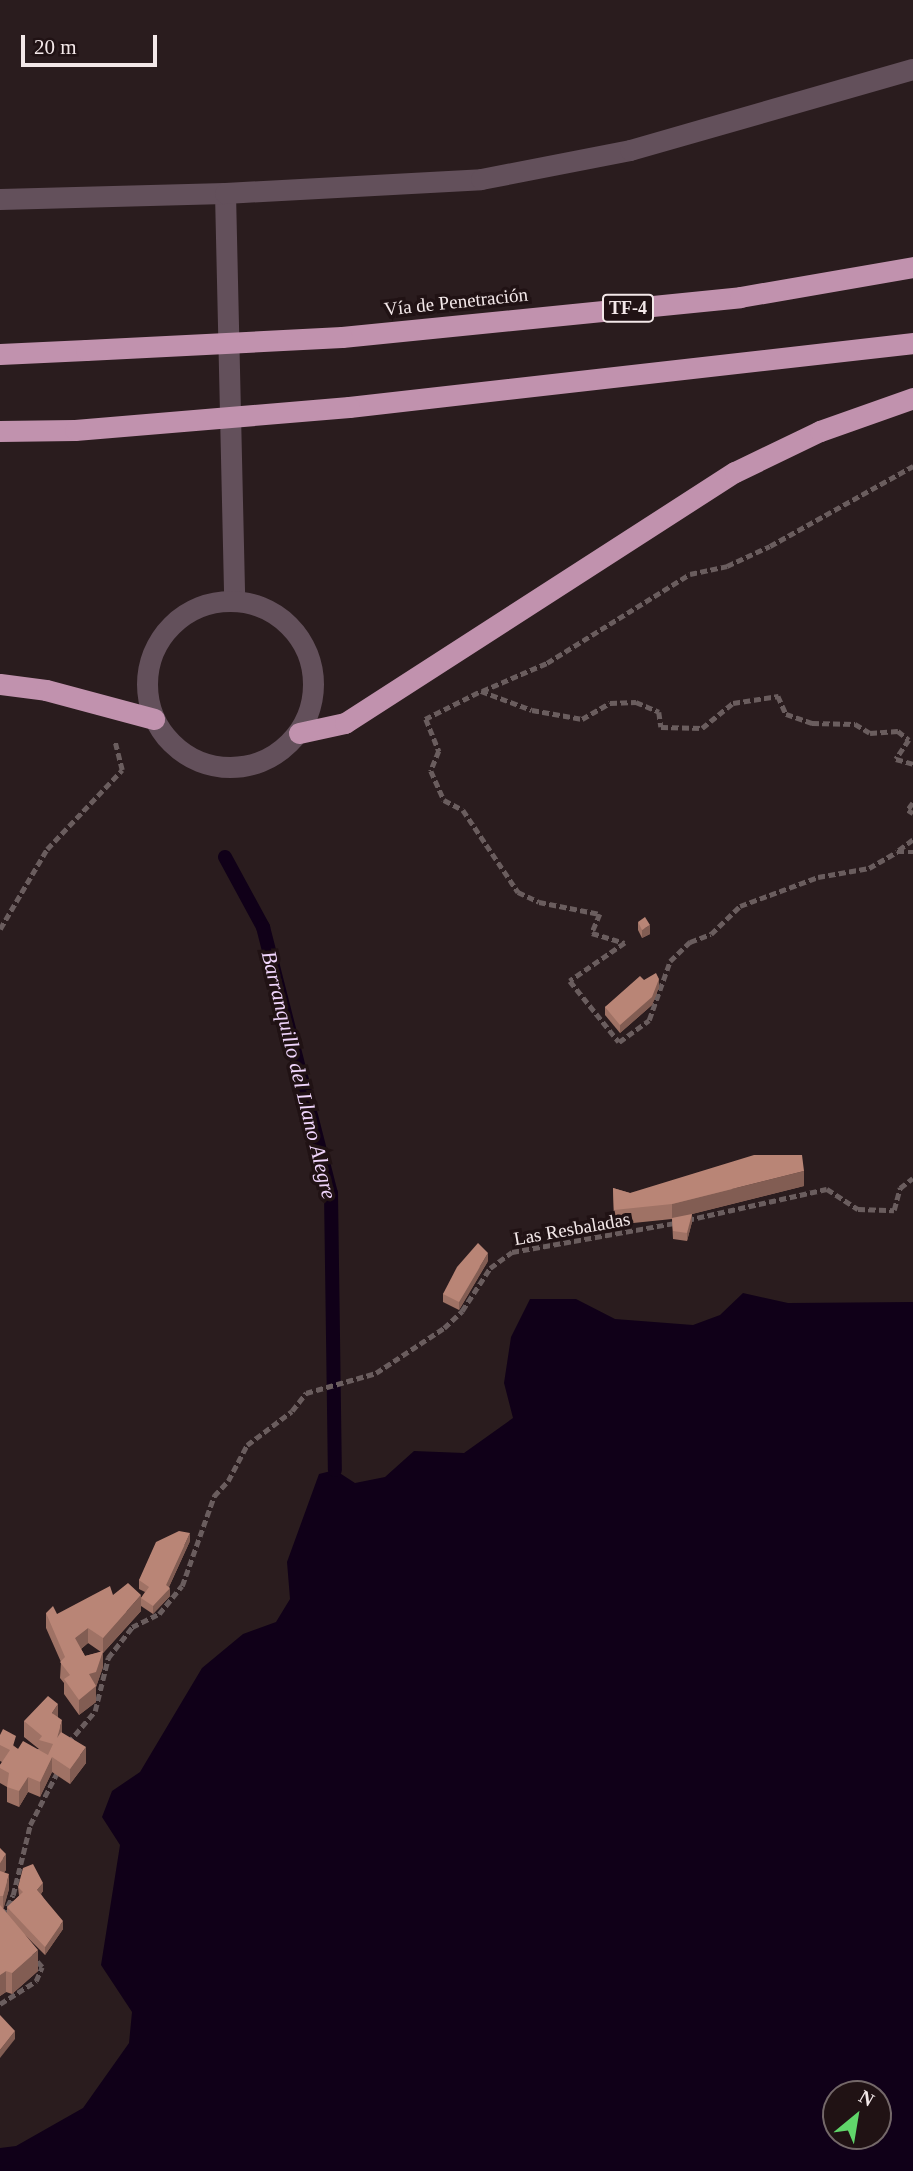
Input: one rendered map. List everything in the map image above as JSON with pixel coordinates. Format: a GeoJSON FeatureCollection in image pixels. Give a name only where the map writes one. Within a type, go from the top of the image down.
{"type":"FeatureCollection","features":[{"type":"Feature","properties":{"kind":"highway","name":"Vía de Penetración"},"geometry":{"type":"LineString","coordinates":[[0,354],[342,337],[740,297],[913,267]]}},
{"type":"Feature","properties":{"kind":"highway"},"geometry":{"type":"LineString","coordinates":[[0,431],[75,430],[349,407],[913,343]]}},
{"type":"Feature","properties":{"kind":"highway"},"geometry":{"type":"LineString","coordinates":[[299,733],[345,723],[735,472],[820,431],[913,398]]}},
{"type":"Feature","properties":{"kind":"highway"},"geometry":{"type":"LineString","coordinates":[[0,684],[104,705],[153,719]]}},
{"type":"Feature","properties":{"kind":"street"},"geometry":{"type":"LineString","coordinates":[[0,199],[401,186],[554,167],[913,69]]}},
{"type":"Feature","properties":{"kind":"street"},"geometry":{"type":"LineString","coordinates":[[225,193],[234,600]]}},
{"type":"Feature","properties":{"kind":"street"},"geometry":{"type":"LineString","coordinates":[[234,600],[259,606],[282,618],[299,636],[311,660],[315,685],[311,710],[299,733],[278,754],[251,766],[222,767],[194,760],[171,743],[153,719],[146,691],[149,663],[160,637],[180,617],[205,603],[234,600]]}},
{"type":"Feature","properties":{"kind":"path"},"geometry":{"type":"LineString","coordinates":[[426,719],[481,691],[547,663],[690,573],[727,566],[770,546],[913,466]]}},
{"type":"Feature","properties":{"kind":"path"},"geometry":{"type":"LineString","coordinates":[[395,691],[426,719],[439,751],[431,771],[444,800],[463,810],[518,892],[539,902],[600,914],[592,933],[625,943],[570,981],[619,1042],[649,1020],[670,961],[690,942],[711,934],[740,906],[807,880],[869,868],[913,841]]}},
{"type":"Feature","properties":{"kind":"path"},"geometry":{"type":"LineString","coordinates":[[481,691],[532,710],[582,719],[610,703],[636,702],[659,712],[661,727],[675,729],[702,728],[733,703],[778,696],[786,714],[812,723],[855,724],[870,733],[898,731],[909,740],[896,759],[913,764]]}},
{"type":"Feature","properties":{"kind":"path"},"geometry":{"type":"LineString","coordinates":[[0,929],[47,849],[122,770],[104,705]]}},
{"type":"Feature","properties":{"kind":"path"},"geometry":{"type":"LineString","coordinates":[[913,803],[908,810],[913,813]]}},
{"type":"Feature","properties":{"kind":"path"},"geometry":{"type":"LineString","coordinates":[[897,852],[913,852]]}},
{"type":"Feature","properties":{"kind":"path","name":"Las Resbaladas"},"geometry":{"type":"LineString","coordinates":[[67,1747],[71,1736],[96,1711],[108,1658],[132,1627],[159,1614],[182,1586],[214,1496],[228,1481],[247,1445],[292,1411],[306,1393],[376,1373],[444,1328],[462,1311],[490,1268],[512,1252],[666,1226],[827,1189],[858,1209],[894,1210],[900,1188],[913,1178]]}},
{"type":"Feature","properties":{"kind":"path"},"geometry":{"type":"LineString","coordinates":[[10,1928],[2,1918],[13,1895],[30,1825],[63,1758]]}},
{"type":"Feature","properties":{"kind":"path"},"geometry":{"type":"LineString","coordinates":[[0,2004],[36,1981],[42,1967],[26,1947]]}},
{"type":"Feature","properties":{"kind":"shaded area"},"geometry":{"type":"Polygon","coordinates":[[[743,1293],[788,1303],[913,1302],[913,2171],[0,2171],[0,2148],[16,2146],[83,2108],[129,2043],[132,2012],[101,1965],[120,1845],[102,1817],[112,1791],[140,1772],[202,1668],[243,1634],[276,1622],[290,1599],[287,1562],[319,1474],[335,1470],[355,1483],[385,1477],[414,1451],[464,1453],[513,1418],[504,1383],[511,1337],[530,1299],[576,1299],[615,1319],[693,1325],[720,1315],[743,1293]]]}},
{"type":"Feature","properties":{"kind":"building"},"geometry":{"type":"Polygon","coordinates":[[[645,917],[650,925],[642,930],[638,922],[645,917]]]}},
{"type":"Feature","properties":{"kind":"building"},"geometry":{"type":"Polygon","coordinates":[[[656,973],[659,979],[652,997],[620,1025],[605,1007],[640,976],[644,980],[656,973]]]}},
{"type":"Feature","properties":{"kind":"building"},"geometry":{"type":"Polygon","coordinates":[[[754,1155],[802,1155],[804,1171],[672,1204],[614,1210],[613,1188],[630,1193],[754,1155]]]}},
{"type":"Feature","properties":{"kind":"building"},"geometry":{"type":"Polygon","coordinates":[[[692,1214],[687,1233],[673,1231],[672,1218],[692,1214]]]}},
{"type":"Feature","properties":{"kind":"building"},"geometry":{"type":"Polygon","coordinates":[[[478,1243],[488,1253],[459,1302],[443,1294],[457,1267],[478,1243]]]}},
{"type":"Feature","properties":{"kind":"building"},"geometry":{"type":"Polygon","coordinates":[[[179,1531],[190,1533],[166,1585],[170,1588],[153,1606],[141,1598],[149,1587],[139,1580],[156,1542],[179,1531]]]}},
{"type":"Feature","properties":{"kind":"building"},"geometry":{"type":"Polygon","coordinates":[[[128,1583],[141,1595],[103,1638],[88,1628],[75,1638],[85,1656],[103,1651],[96,1672],[89,1674],[96,1686],[79,1700],[64,1679],[70,1675],[60,1662],[65,1657],[46,1613],[53,1606],[57,1614],[110,1586],[113,1595],[128,1583]]]}},
{"type":"Feature","properties":{"kind":"building"},"geometry":{"type":"Polygon","coordinates":[[[48,1696],[58,1704],[52,1713],[62,1720],[57,1738],[61,1732],[86,1747],[70,1769],[52,1757],[40,1782],[28,1777],[19,1791],[7,1787],[9,1773],[0,1768],[0,1765],[10,1750],[0,1745],[0,1735],[3,1729],[16,1736],[13,1746],[18,1749],[23,1741],[48,1755],[53,1744],[39,1740],[42,1736],[24,1721],[48,1696]]]}},
{"type":"Feature","properties":{"kind":"building"},"geometry":{"type":"Polygon","coordinates":[[[0,1848],[6,1854],[0,1863],[0,1848]]]}},
{"type":"Feature","properties":{"kind":"building"},"geometry":{"type":"Polygon","coordinates":[[[33,1864],[43,1883],[37,1890],[63,1921],[45,1947],[7,1907],[23,1892],[18,1887],[23,1868],[33,1864]]]}},
{"type":"Feature","properties":{"kind":"building"},"geometry":{"type":"Polygon","coordinates":[[[0,1871],[9,1874],[3,1896],[0,1896],[0,1871]]]}},
{"type":"Feature","properties":{"kind":"building"},"geometry":{"type":"Polygon","coordinates":[[[0,1905],[38,1950],[12,1973],[6,1971],[0,1975],[0,1905]]]}},
{"type":"Feature","properties":{"kind":"building"},"geometry":{"type":"Polygon","coordinates":[[[0,2015],[15,2031],[0,2050],[0,2015]]]}},
{"type":"Feature","properties":{"kind":"waterway","name":"Barranquillo del Llano Alegre"},"geometry":{"type":"LineString","coordinates":[[225,857],[263,927],[331,1193],[335,1470]]}}]}
